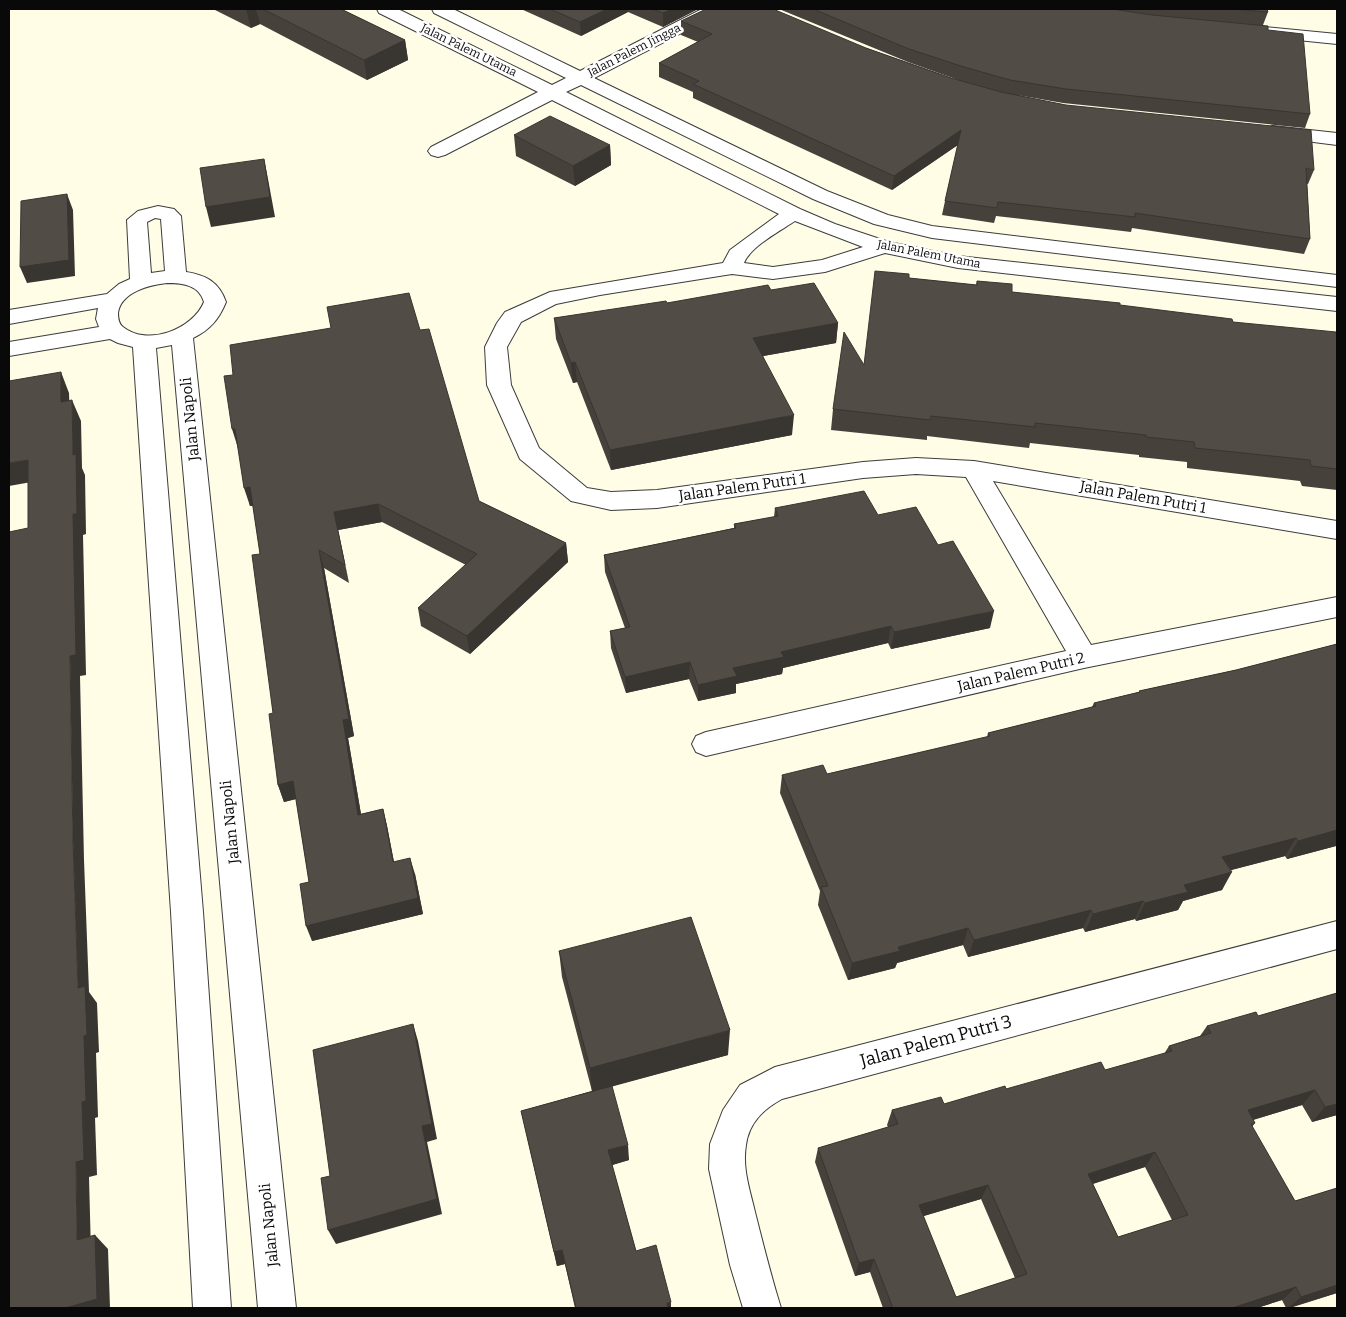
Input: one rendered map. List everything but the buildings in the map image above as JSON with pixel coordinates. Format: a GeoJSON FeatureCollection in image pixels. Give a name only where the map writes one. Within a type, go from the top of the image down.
{"type":"FeatureCollection","features":[{"type":"Feature","properties":{"kind":"street","name":"Jalan Palem Utama"},"geometry":{"type":"LineString","coordinates":[[385,9],[793,213],[828,228],[884,247],[977,264],[1337,304]]}},
{"type":"Feature","properties":{"kind":"street","name":"Jalan Palem Utama"},"geometry":{"type":"LineString","coordinates":[[440,9],[820,195],[896,224],[932,232],[1337,281]]}},
{"type":"Feature","properties":{"kind":"street","name":"Jalan Palem Jingga"},"geometry":{"type":"LineString","coordinates":[[581,77],[714,9]]}},
{"type":"Feature","properties":{"kind":"street"},"geometry":{"type":"LineString","coordinates":[[1248,31],[1337,39]]}},
{"type":"Feature","properties":{"kind":"street"},"geometry":{"type":"LineString","coordinates":[[438,151],[581,77]]}},
{"type":"Feature","properties":{"kind":"street"},"geometry":{"type":"LineString","coordinates":[[1259,131],[1337,139]]}},
{"type":"Feature","properties":{"kind":"street"},"geometry":{"type":"LineString","coordinates":[[141,282],[137,220],[142,216],[160,211],[171,216],[176,277]]}},
{"type":"Feature","properties":{"kind":"street"},"geometry":{"type":"LineString","coordinates":[[732,268],[737,254],[793,213]]}},
{"type":"Feature","properties":{"kind":"street","name":"Jalan Palem Putri 1"},"geometry":{"type":"LineString","coordinates":[[884,247],[825,266],[773,273],[732,268],[600,289],[550,299],[513,318],[496,347],[499,385],[529,453],[580,495],[611,501],[657,498],[863,470],[916,466],[974,468],[1337,530]]}},
{"type":"Feature","properties":{"kind":"street"},"geometry":{"type":"LineString","coordinates":[[176,277],[191,279],[204,284],[212,292],[215,302],[208,318],[197,328],[182,335],[163,340],[144,341],[127,338],[114,331],[107,321],[107,310],[114,299],[141,282],[158,278],[176,277]]}},
{"type":"Feature","properties":{"kind":"street"},"geometry":{"type":"LineString","coordinates":[[9,317],[114,299]]}},
{"type":"Feature","properties":{"kind":"street"},"geometry":{"type":"LineString","coordinates":[[9,349],[114,331]]}},
{"type":"Feature","properties":{"kind":"street","name":"Jalan Napoli"},"geometry":{"type":"LineString","coordinates":[[182,335],[277,1308]]}},
{"type":"Feature","properties":{"kind":"street"},"geometry":{"type":"LineString","coordinates":[[144,341],[187,912],[212,1308]]}},
{"type":"Feature","properties":{"kind":"street"},"geometry":{"type":"LineString","coordinates":[[974,468],[1084,657]]}},
{"type":"Feature","properties":{"kind":"street","name":"Jalan Palem Putri 2"},"geometry":{"type":"LineString","coordinates":[[706,744],[1084,657],[1337,607]]}},
{"type":"Feature","properties":{"kind":"street","name":"Jalan Palem Putri 3"},"geometry":{"type":"LineString","coordinates":[[762,1308],[749,1265],[727,1169],[728,1144],[735,1122],[752,1097],[775,1084],[1337,935]]}}]}
